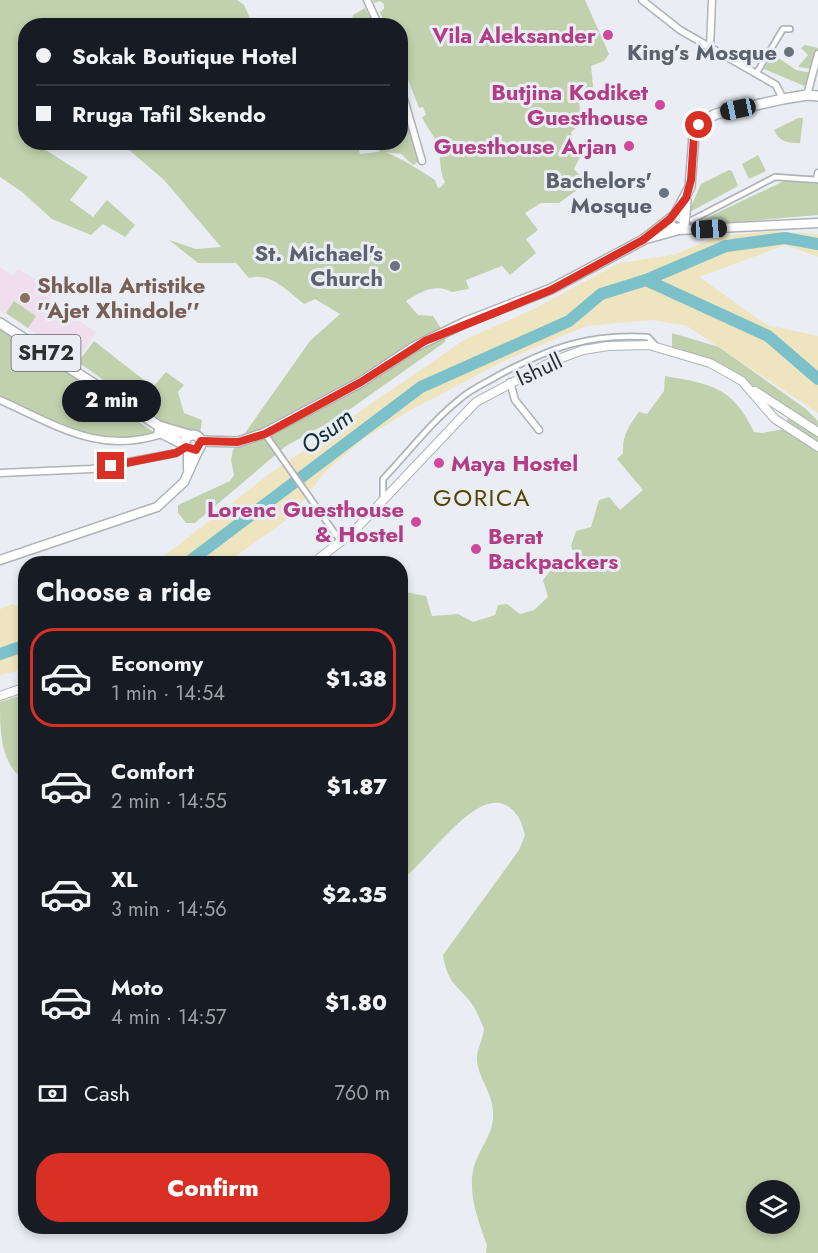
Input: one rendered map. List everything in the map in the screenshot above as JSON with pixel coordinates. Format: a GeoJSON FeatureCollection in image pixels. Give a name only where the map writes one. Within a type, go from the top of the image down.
{"type":"FeatureCollection","features":[{"type":"Feature","properties":{"kind":"main road","name":"SH72"},"geometry":{"type":"LineString","coordinates":[[91,383],[101,394],[186,447],[232,442],[265,434],[361,382],[419,344],[551,290],[643,240],[672,217],[686,198],[691,180],[694,136],[701,123],[716,114],[807,94],[818,96]]}},
{"type":"Feature","properties":{"kind":"main road","name":"SH72"},"geometry":{"type":"LineString","coordinates":[[643,240],[684,227],[689,220],[686,198]]}},
{"type":"Feature","properties":{"kind":"main road"},"geometry":{"type":"LineString","coordinates":[[677,230],[671,226],[672,217],[689,220],[709,229],[818,223]]}},
{"type":"Feature","properties":{"kind":"main road","name":"SH72"},"geometry":{"type":"LineString","coordinates":[[0,323],[159,426],[196,435],[200,445]]}},
{"type":"Feature","properties":{"kind":"main road"},"geometry":{"type":"LineString","coordinates":[[188,475],[186,447],[189,435]]}},
{"type":"Feature","properties":{"kind":"main road"},"geometry":{"type":"LineString","coordinates":[[0,560],[157,507],[172,495],[188,475],[200,445]]}},
{"type":"Feature","properties":{"kind":"street"},"geometry":{"type":"LineString","coordinates":[[367,0],[375,18]]}},
{"type":"Feature","properties":{"kind":"street"},"geometry":{"type":"LineString","coordinates":[[642,0],[669,23],[776,85],[783,99]]}},
{"type":"Feature","properties":{"kind":"street"},"geometry":{"type":"LineString","coordinates":[[710,48],[713,40],[712,0]]}},
{"type":"Feature","properties":{"kind":"street"},"geometry":{"type":"LineString","coordinates":[[756,74],[783,29],[790,29]]}},
{"type":"Feature","properties":{"kind":"street"},"geometry":{"type":"LineString","coordinates":[[807,94],[818,54]]}},
{"type":"Feature","properties":{"kind":"street"},"geometry":{"type":"LineString","coordinates":[[408,113],[422,161]]}},
{"type":"Feature","properties":{"kind":"street"},"geometry":{"type":"LineString","coordinates":[[689,220],[775,177],[818,177]]}},
{"type":"Feature","properties":{"kind":"street"},"geometry":{"type":"LineString","coordinates":[[384,500],[384,479],[460,399],[483,384],[553,349],[584,339],[601,336],[648,337],[658,348]]}},
{"type":"Feature","properties":{"kind":"street","name":"Ishull"},"geometry":{"type":"LineString","coordinates":[[323,556],[341,542],[384,500],[472,405],[510,382],[583,350],[624,345],[658,348],[725,369],[751,389],[776,419],[818,447]]}},
{"type":"Feature","properties":{"kind":"street"},"geometry":{"type":"LineString","coordinates":[[510,382],[515,400],[539,430]]}},
{"type":"Feature","properties":{"kind":"street"},"geometry":{"type":"LineString","coordinates":[[751,389],[818,432]]}},
{"type":"Feature","properties":{"kind":"street"},"geometry":{"type":"LineString","coordinates":[[0,400],[98,441],[142,440],[162,434]]}},
{"type":"Feature","properties":{"kind":"street"},"geometry":{"type":"LineString","coordinates":[[265,434],[341,542]]}},
{"type":"Feature","properties":{"kind":"street"},"geometry":{"type":"LineString","coordinates":[[0,473],[91,470],[176,453],[186,447]]}},
{"type":"Feature","properties":{"kind":"street"},"geometry":{"type":"LineString","coordinates":[[0,696],[18,690]]}},
{"type":"Feature","properties":{"kind":"shaded area"},"geometry":{"type":"Polygon","coordinates":[[[0,267],[13,276],[18,269],[35,279],[34,282],[52,295],[49,301],[96,332],[77,361],[0,310],[0,267]]]}},
{"type":"Feature","properties":{"kind":"green space"},"geometry":{"type":"Polygon","coordinates":[[[0,0],[237,0],[244,5],[250,18],[18,18],[18,150],[46,150],[88,177],[70,200],[93,217],[107,200],[135,225],[125,237],[103,224],[91,235],[52,219],[22,192],[0,177],[0,0]]]}},
{"type":"Feature","properties":{"kind":"green space"},"geometry":{"type":"Polygon","coordinates":[[[373,0],[585,0],[609,54],[604,61],[591,66],[594,95],[579,98],[581,124],[571,132],[574,151],[582,153],[574,169],[587,183],[559,203],[541,203],[525,213],[538,230],[526,239],[536,253],[510,275],[502,266],[466,280],[469,289],[452,292],[440,288],[434,289],[406,301],[418,315],[433,316],[446,336],[445,342],[339,417],[286,446],[195,523],[186,523],[178,513],[178,505],[230,481],[234,475],[231,460],[233,450],[310,341],[340,314],[315,299],[304,304],[272,280],[249,278],[236,263],[198,263],[169,240],[196,249],[221,247],[164,180],[129,150],[359,150],[360,154],[379,150],[408,150],[408,117],[420,161],[413,165],[401,154],[385,152],[416,168],[435,180],[438,188],[441,187],[445,182],[438,146],[422,117],[426,115],[423,107],[419,108],[408,79],[408,18],[383,18],[380,12],[384,9],[384,4],[380,1],[374,3],[373,0]]]}},
{"type":"Feature","properties":{"kind":"green space"},"geometry":{"type":"Polygon","coordinates":[[[365,8],[370,18],[352,18],[353,15],[365,8]]]}},
{"type":"Feature","properties":{"kind":"green space"},"geometry":{"type":"Polygon","coordinates":[[[805,45],[818,48],[812,69],[798,67],[808,55],[801,48],[805,45]]]}},
{"type":"Feature","properties":{"kind":"green space"},"geometry":{"type":"Polygon","coordinates":[[[773,54],[796,70],[811,73],[807,87],[764,69],[773,54]]]}},
{"type":"Feature","properties":{"kind":"green space"},"geometry":{"type":"Polygon","coordinates":[[[798,118],[803,118],[800,143],[788,142],[778,137],[774,130],[798,118]]]}},
{"type":"Feature","properties":{"kind":"green space"},"geometry":{"type":"Polygon","coordinates":[[[758,155],[766,171],[749,179],[742,164],[758,155]]]}},
{"type":"Feature","properties":{"kind":"green space"},"geometry":{"type":"Polygon","coordinates":[[[729,170],[732,171],[738,186],[688,213],[701,184],[729,170]]]}},
{"type":"Feature","properties":{"kind":"green space"},"geometry":{"type":"Polygon","coordinates":[[[784,181],[818,184],[818,215],[702,225],[702,220],[784,181]]]}},
{"type":"Feature","properties":{"kind":"green space"},"geometry":{"type":"Polygon","coordinates":[[[14,301],[36,316],[28,328],[6,313],[14,301]]]}},
{"type":"Feature","properties":{"kind":"green space"},"geometry":{"type":"Polygon","coordinates":[[[0,327],[87,384],[155,433],[114,438],[95,435],[56,422],[0,396],[0,327]]]}},
{"type":"Feature","properties":{"kind":"green space"},"geometry":{"type":"Polygon","coordinates":[[[672,333],[719,347],[806,409],[818,421],[818,1253],[486,1253],[487,1245],[476,1212],[472,1189],[474,1167],[493,1119],[491,1099],[477,1061],[484,1029],[469,999],[451,979],[443,955],[519,850],[525,835],[521,821],[516,814],[503,804],[488,804],[472,812],[456,825],[408,874],[408,593],[426,596],[432,616],[458,614],[473,622],[495,615],[498,605],[507,604],[520,614],[534,610],[548,597],[543,580],[550,571],[570,568],[575,557],[571,546],[576,531],[591,527],[599,500],[609,497],[620,510],[643,490],[617,459],[623,453],[625,436],[632,422],[639,412],[647,414],[664,391],[665,376],[708,385],[719,390],[738,405],[754,432],[784,429],[790,413],[726,368],[672,349],[672,333]]]}},
{"type":"Feature","properties":{"kind":"green space"},"geometry":{"type":"Polygon","coordinates":[[[94,341],[153,387],[166,372],[184,385],[178,392],[184,413],[202,420],[200,435],[163,422],[78,362],[94,341]]]}},
{"type":"Feature","properties":{"kind":"green space"},"geometry":{"type":"Polygon","coordinates":[[[18,696],[18,775],[11,766],[3,746],[0,702],[18,696]]]}},
{"type":"Feature","properties":{"kind":"sand"},"geometry":{"type":"Polygon","coordinates":[[[772,231],[818,234],[818,257],[785,245],[699,277],[767,325],[818,336],[818,413],[687,326],[652,320],[586,326],[506,360],[409,411],[363,439],[323,474],[292,516],[236,556],[164,556],[269,474],[464,340],[532,310],[619,263],[673,255],[720,236],[772,231]]]}},
{"type":"Feature","properties":{"kind":"sand"},"geometry":{"type":"Polygon","coordinates":[[[13,604],[18,608],[18,671],[0,675],[0,609],[13,604]]]}},
{"type":"Feature","properties":{"kind":"waterway"},"geometry":{"type":"LineString","coordinates":[[646,280],[726,246],[785,238],[818,244]]}},
{"type":"Feature","properties":{"kind":"waterway","name":"Osum"},"geometry":{"type":"LineString","coordinates":[[197,556],[421,387],[569,321],[601,294],[646,280],[768,336],[818,379]]}},
{"type":"Feature","properties":{"kind":"waterway","name":"Osum"},"geometry":{"type":"LineString","coordinates":[[0,654],[18,648]]}},
{"type":"Feature","properties":{"kind":"place","name":"Vila Aleksander"},"geometry":{"type":"Point","coordinates":[608,35]}},
{"type":"Feature","properties":{"kind":"place","name":"King’s Mosque"},"geometry":{"type":"Point","coordinates":[789,52]}},
{"type":"Feature","properties":{"kind":"place","name":"Butjina Kodiket Guesthouse"},"geometry":{"type":"Point","coordinates":[660,105]}},
{"type":"Feature","properties":{"kind":"place","name":"Guesthouse Arjan"},"geometry":{"type":"Point","coordinates":[629,146]}},
{"type":"Feature","properties":{"kind":"place","name":"Bachelors' Mosque"},"geometry":{"type":"Point","coordinates":[664,193]}},
{"type":"Feature","properties":{"kind":"place","name":"St. Michael's Church"},"geometry":{"type":"Point","coordinates":[395,266]}},
{"type":"Feature","properties":{"kind":"place","name":"Shkolla Artistike ''Ajet Xhindole''"},"geometry":{"type":"Point","coordinates":[25,298]}},
{"type":"Feature","properties":{"kind":"place","name":"Maya Hostel"},"geometry":{"type":"Point","coordinates":[439,463]}},
{"type":"Feature","properties":{"kind":"place","name":"Lorenc Guesthouse & Hostel"},"geometry":{"type":"Point","coordinates":[416,522]}},
{"type":"Feature","properties":{"kind":"place","name":"Berat Backpackers"},"geometry":{"type":"Point","coordinates":[476,549]}},
{"type":"Feature","properties":{"kind":"district","name":"GORICA"},"geometry":{"type":"Point","coordinates":[482,498]}},
{"type":"Feature","properties":{"kind":"route"},"geometry":{"type":"LineString","coordinates":[[111,466],[180,452],[186,447],[191,451],[196,450],[201,447],[201,441],[238,442],[265,434],[361,382],[425,341],[466,322],[551,290],[643,240],[675,215],[686,198],[691,180],[694,136],[699,125]]}}]}
